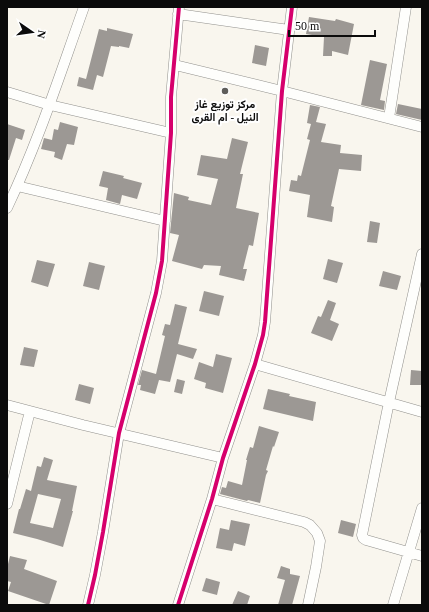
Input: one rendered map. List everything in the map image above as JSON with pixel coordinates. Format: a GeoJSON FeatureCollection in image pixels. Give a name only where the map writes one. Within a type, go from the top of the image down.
{"type":"FeatureCollection","features":[{"type":"Feature","properties":{"kind":"street"},"geometry":{"type":"LineString","coordinates":[[7,208],[18,186],[50,105],[84,7]]}},
{"type":"Feature","properties":{"kind":"street"},"geometry":{"type":"LineString","coordinates":[[178,605],[212,499],[223,458],[255,364],[265,322],[282,91],[292,7]]}},
{"type":"Feature","properties":{"kind":"street"},"geometry":{"type":"LineString","coordinates":[[389,118],[406,7]]}},
{"type":"Feature","properties":{"kind":"street"},"geometry":{"type":"LineString","coordinates":[[88,605],[103,532],[119,433],[156,293],[161,267],[165,221],[171,97],[179,10],[289,30]]}},
{"type":"Feature","properties":{"kind":"street"},"geometry":{"type":"LineString","coordinates":[[174,65],[422,127]]}},
{"type":"Feature","properties":{"kind":"street"},"geometry":{"type":"LineString","coordinates":[[7,92],[50,105],[170,133]]}},
{"type":"Feature","properties":{"kind":"street"},"geometry":{"type":"LineString","coordinates":[[18,186],[165,221]]}},
{"type":"Feature","properties":{"kind":"street"},"geometry":{"type":"LineString","coordinates":[[422,254],[389,402],[362,535],[366,540],[422,556]]}},
{"type":"Feature","properties":{"kind":"street"},"geometry":{"type":"LineString","coordinates":[[255,364],[422,412]]}},
{"type":"Feature","properties":{"kind":"street"},"geometry":{"type":"LineString","coordinates":[[7,405],[83,425],[223,458]]}},
{"type":"Feature","properties":{"kind":"street"},"geometry":{"type":"LineString","coordinates":[[7,504],[30,411]]}},
{"type":"Feature","properties":{"kind":"street"},"geometry":{"type":"LineString","coordinates":[[212,499],[304,522],[310,525],[317,533],[320,541],[308,605]]}},
{"type":"Feature","properties":{"kind":"street"},"geometry":{"type":"LineString","coordinates":[[393,605],[422,508]]}},
{"type":"Feature","properties":{"kind":"building"},"geometry":{"type":"Polygon","coordinates":[[[309,17],[335,21],[336,19],[354,24],[348,55],[332,51],[332,56],[323,56],[324,37],[306,34],[309,17]]]}},
{"type":"Feature","properties":{"kind":"building"},"geometry":{"type":"Polygon","coordinates":[[[107,28],[133,34],[129,48],[111,46],[103,77],[97,75],[93,90],[77,86],[79,77],[86,79],[99,29],[107,31],[107,28]]]}},
{"type":"Feature","properties":{"kind":"building"},"geometry":{"type":"Polygon","coordinates":[[[255,45],[269,48],[266,66],[252,63],[255,45]]]}},
{"type":"Feature","properties":{"kind":"building"},"geometry":{"type":"Polygon","coordinates":[[[370,60],[387,64],[380,100],[385,101],[384,110],[361,105],[370,60]]]}},
{"type":"Feature","properties":{"kind":"building"},"geometry":{"type":"Polygon","coordinates":[[[398,104],[422,109],[422,120],[396,114],[398,104]]]}},
{"type":"Feature","properties":{"kind":"building"},"geometry":{"type":"Polygon","coordinates":[[[310,105],[320,107],[316,122],[326,124],[321,142],[341,145],[340,153],[362,155],[361,171],[339,169],[331,206],[334,207],[332,222],[307,217],[310,195],[289,191],[291,180],[297,181],[298,175],[301,176],[310,140],[307,139],[311,124],[307,123],[310,105]]]}},
{"type":"Feature","properties":{"kind":"building"},"geometry":{"type":"Polygon","coordinates":[[[60,122],[78,127],[74,145],[67,144],[62,160],[54,157],[55,152],[41,149],[44,138],[52,140],[54,129],[58,130],[60,122]]]}},
{"type":"Feature","properties":{"kind":"building"},"geometry":{"type":"Polygon","coordinates":[[[7,124],[25,130],[22,140],[16,138],[9,160],[7,160],[7,124]]]}},
{"type":"Feature","properties":{"kind":"building"},"geometry":{"type":"Polygon","coordinates":[[[232,138],[248,142],[240,174],[243,174],[236,208],[259,213],[253,246],[249,245],[243,269],[247,269],[244,281],[219,275],[221,266],[204,265],[202,269],[172,261],[179,235],[170,233],[174,193],[189,197],[188,200],[211,205],[218,179],[197,175],[201,155],[227,159],[232,138]]]}},
{"type":"Feature","properties":{"kind":"building"},"geometry":{"type":"Polygon","coordinates":[[[103,171],[124,176],[123,178],[142,183],[137,199],[122,195],[120,204],[106,200],[108,188],[99,186],[103,171]]]}},
{"type":"Feature","properties":{"kind":"building"},"geometry":{"type":"Polygon","coordinates":[[[370,221],[380,223],[377,243],[367,242],[370,221]]]}},
{"type":"Feature","properties":{"kind":"building"},"geometry":{"type":"Polygon","coordinates":[[[328,259],[343,263],[337,283],[323,279],[328,259]]]}},
{"type":"Feature","properties":{"kind":"building"},"geometry":{"type":"Polygon","coordinates":[[[37,260],[55,264],[48,287],[31,282],[37,260]]]}},
{"type":"Feature","properties":{"kind":"building"},"geometry":{"type":"Polygon","coordinates":[[[89,262],[105,266],[99,290],[83,286],[89,262]]]}},
{"type":"Feature","properties":{"kind":"building"},"geometry":{"type":"Polygon","coordinates":[[[383,271],[401,276],[397,290],[379,286],[383,271]]]}},
{"type":"Feature","properties":{"kind":"building"},"geometry":{"type":"Polygon","coordinates":[[[204,291],[224,296],[219,316],[199,311],[204,291]]]}},
{"type":"Feature","properties":{"kind":"building"},"geometry":{"type":"Polygon","coordinates":[[[328,300],[336,303],[330,320],[339,324],[332,341],[311,333],[318,316],[321,317],[328,300]]]}},
{"type":"Feature","properties":{"kind":"building"},"geometry":{"type":"Polygon","coordinates":[[[175,304],[187,307],[178,344],[197,349],[193,359],[177,354],[170,382],[159,380],[155,394],[140,390],[141,385],[138,385],[142,370],[156,374],[165,336],[162,335],[165,324],[170,325],[175,304]]]}},
{"type":"Feature","properties":{"kind":"building"},"geometry":{"type":"Polygon","coordinates":[[[24,347],[38,350],[34,367],[20,365],[24,347]]]}},
{"type":"Feature","properties":{"kind":"building"},"geometry":{"type":"Polygon","coordinates":[[[216,354],[232,358],[223,393],[205,388],[206,383],[194,379],[199,362],[213,367],[216,354]]]}},
{"type":"Feature","properties":{"kind":"building"},"geometry":{"type":"Polygon","coordinates":[[[411,370],[422,371],[422,385],[410,385],[411,370]]]}},
{"type":"Feature","properties":{"kind":"building"},"geometry":{"type":"Polygon","coordinates":[[[177,379],[185,381],[182,394],[174,392],[177,379]]]}},
{"type":"Feature","properties":{"kind":"building"},"geometry":{"type":"Polygon","coordinates":[[[79,384],[94,388],[90,404],[75,400],[79,384]]]}},
{"type":"Feature","properties":{"kind":"building"},"geometry":{"type":"Polygon","coordinates":[[[268,389],[290,394],[289,396],[316,402],[313,421],[263,409],[268,389]]]}},
{"type":"Feature","properties":{"kind":"building"},"geometry":{"type":"Polygon","coordinates":[[[259,426],[279,432],[266,470],[268,471],[260,503],[220,494],[222,487],[226,488],[228,481],[242,485],[246,460],[250,447],[253,448],[259,426]]]}},
{"type":"Feature","properties":{"kind":"building"},"geometry":{"type":"Polygon","coordinates":[[[44,457],[53,460],[47,480],[77,486],[73,511],[63,547],[13,533],[26,489],[31,491],[37,466],[41,467],[44,457]],[[38,494],[30,523],[53,528],[61,499],[38,494]]]}},
{"type":"Feature","properties":{"kind":"building"},"geometry":{"type":"Polygon","coordinates":[[[231,520],[250,524],[245,546],[234,543],[232,551],[216,548],[220,528],[229,530],[231,520]]]}},
{"type":"Feature","properties":{"kind":"building"},"geometry":{"type":"Polygon","coordinates":[[[341,520],[356,524],[353,537],[338,533],[341,520]]]}},
{"type":"Feature","properties":{"kind":"building"},"geometry":{"type":"Polygon","coordinates":[[[10,556],[27,560],[24,569],[57,581],[49,605],[8,591],[11,582],[7,581],[7,568],[10,556]]]}},
{"type":"Feature","properties":{"kind":"building"},"geometry":{"type":"Polygon","coordinates":[[[281,566],[290,569],[290,574],[300,576],[292,605],[278,605],[285,580],[277,578],[281,566]]]}},
{"type":"Feature","properties":{"kind":"building"},"geometry":{"type":"Polygon","coordinates":[[[206,578],[220,582],[217,595],[202,591],[206,578]]]}},
{"type":"Feature","properties":{"kind":"building"},"geometry":{"type":"Polygon","coordinates":[[[238,591],[250,596],[247,605],[232,605],[238,591]]]}},
{"type":"Feature","properties":{"kind":"cycle path"},"geometry":{"type":"LineString","coordinates":[[88,605],[103,532],[119,433],[156,293],[162,261],[171,133],[171,97],[179,7]]}},
{"type":"Feature","properties":{"kind":"cycle path"},"geometry":{"type":"LineString","coordinates":[[178,605],[212,499],[223,458],[255,364],[263,335],[282,91],[292,7]]}},
{"type":"Feature","properties":{"kind":"place","name":"مركز توزيع غاز النيل - ام القرى"},"geometry":{"type":"Point","coordinates":[225,91]}}]}
